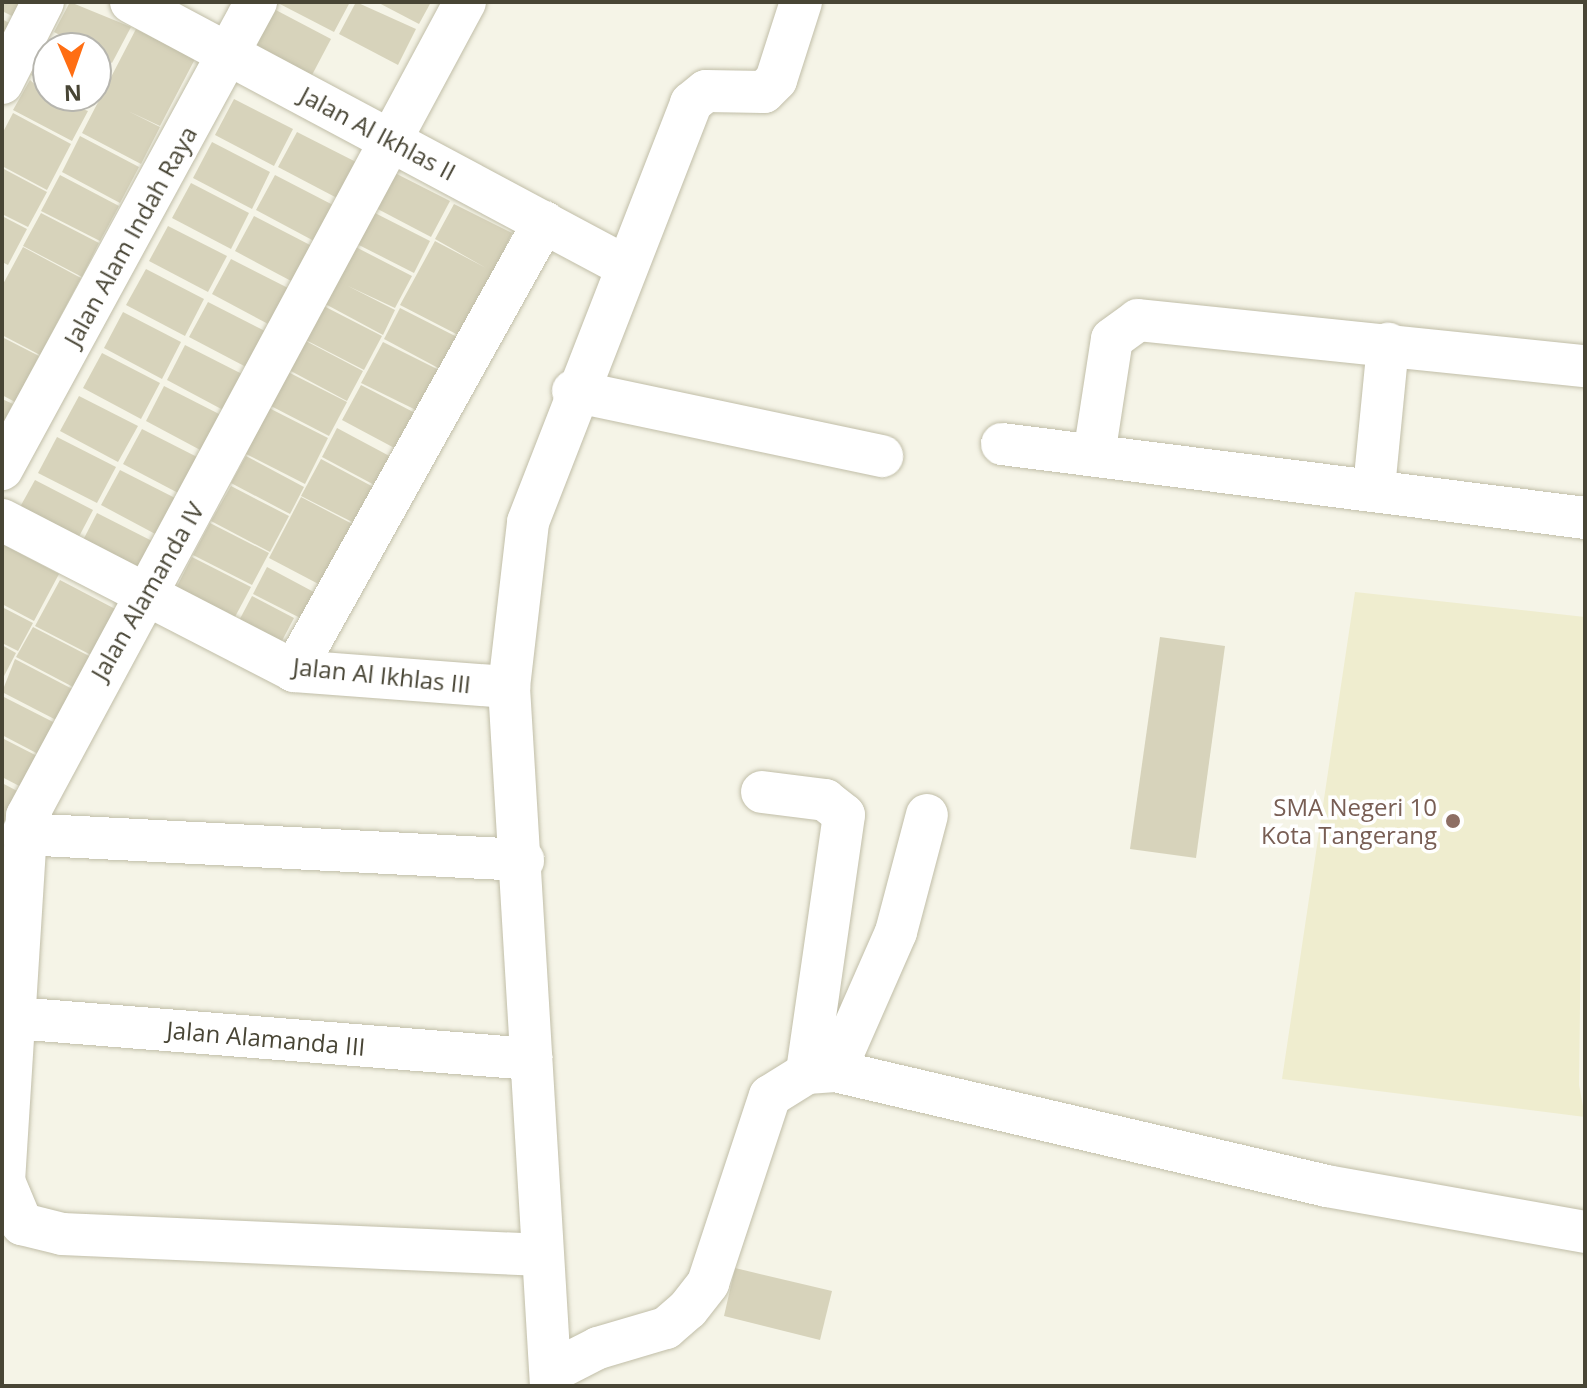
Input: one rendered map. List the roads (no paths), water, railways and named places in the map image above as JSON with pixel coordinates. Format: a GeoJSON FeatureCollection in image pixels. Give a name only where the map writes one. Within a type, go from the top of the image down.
{"type":"FeatureCollection","features":[{"type":"Feature","properties":{"kind":"street"},"geometry":{"type":"LineString","coordinates":[[2,83],[43,2]]}},
{"type":"Feature","properties":{"kind":"street","name":"Jalan Al Ikhlas II"},"geometry":{"type":"LineString","coordinates":[[131,2],[623,265]]}},
{"type":"Feature","properties":{"kind":"street","name":"Jalan Alam Indah Raya"},"geometry":{"type":"LineString","coordinates":[[2,469],[230,55],[256,2]]}},
{"type":"Feature","properties":{"kind":"street","name":"Jalan Alamanda IV"},"geometry":{"type":"LineString","coordinates":[[465,2],[149,595],[133,609],[22,834],[10,1017],[4,1181],[22,1224],[62,1234],[538,1255]]}},
{"type":"Feature","properties":{"kind":"street"},"geometry":{"type":"LineString","coordinates":[[801,2],[776,80],[764,92],[706,91],[691,103],[573,391],[528,522],[509,687],[523,860],[538,1255],[551,1379],[598,1348],[666,1328],[688,1309],[708,1283],[770,1096],[821,1072],[896,932],[927,815]]}},
{"type":"Feature","properties":{"kind":"street"},"geometry":{"type":"LineString","coordinates":[[294,671],[544,222]]}},
{"type":"Feature","properties":{"kind":"street"},"geometry":{"type":"LineString","coordinates":[[1094,455],[1112,339],[1138,320],[1585,366]]}},
{"type":"Feature","properties":{"kind":"street"},"geometry":{"type":"LineString","coordinates":[[1374,488],[1388,344]]}},
{"type":"Feature","properties":{"kind":"street"},"geometry":{"type":"LineString","coordinates":[[573,391],[882,456]]}},
{"type":"Feature","properties":{"kind":"street"},"geometry":{"type":"LineString","coordinates":[[1002,444],[1374,488],[1585,518]]}},
{"type":"Feature","properties":{"kind":"street","name":"Jalan Al Ikhlas III"},"geometry":{"type":"LineString","coordinates":[[2,520],[294,671],[509,687]]}},
{"type":"Feature","properties":{"kind":"street"},"geometry":{"type":"LineString","coordinates":[[762,792],[825,800],[844,815],[821,1072]]}},
{"type":"Feature","properties":{"kind":"street"},"geometry":{"type":"LineString","coordinates":[[22,834],[523,860]]}},
{"type":"Feature","properties":{"kind":"street","name":"Jalan Alamanda III"},"geometry":{"type":"LineString","coordinates":[[10,1017],[531,1059]]}},
{"type":"Feature","properties":{"kind":"street"},"geometry":{"type":"LineString","coordinates":[[821,1072],[1327,1186],[1585,1232]]}},
{"type":"Feature","properties":{"kind":"place","name":"SMA Negeri 10 Kota Tangerang"},"geometry":{"type":"Point","coordinates":[1453,821]}}]}
